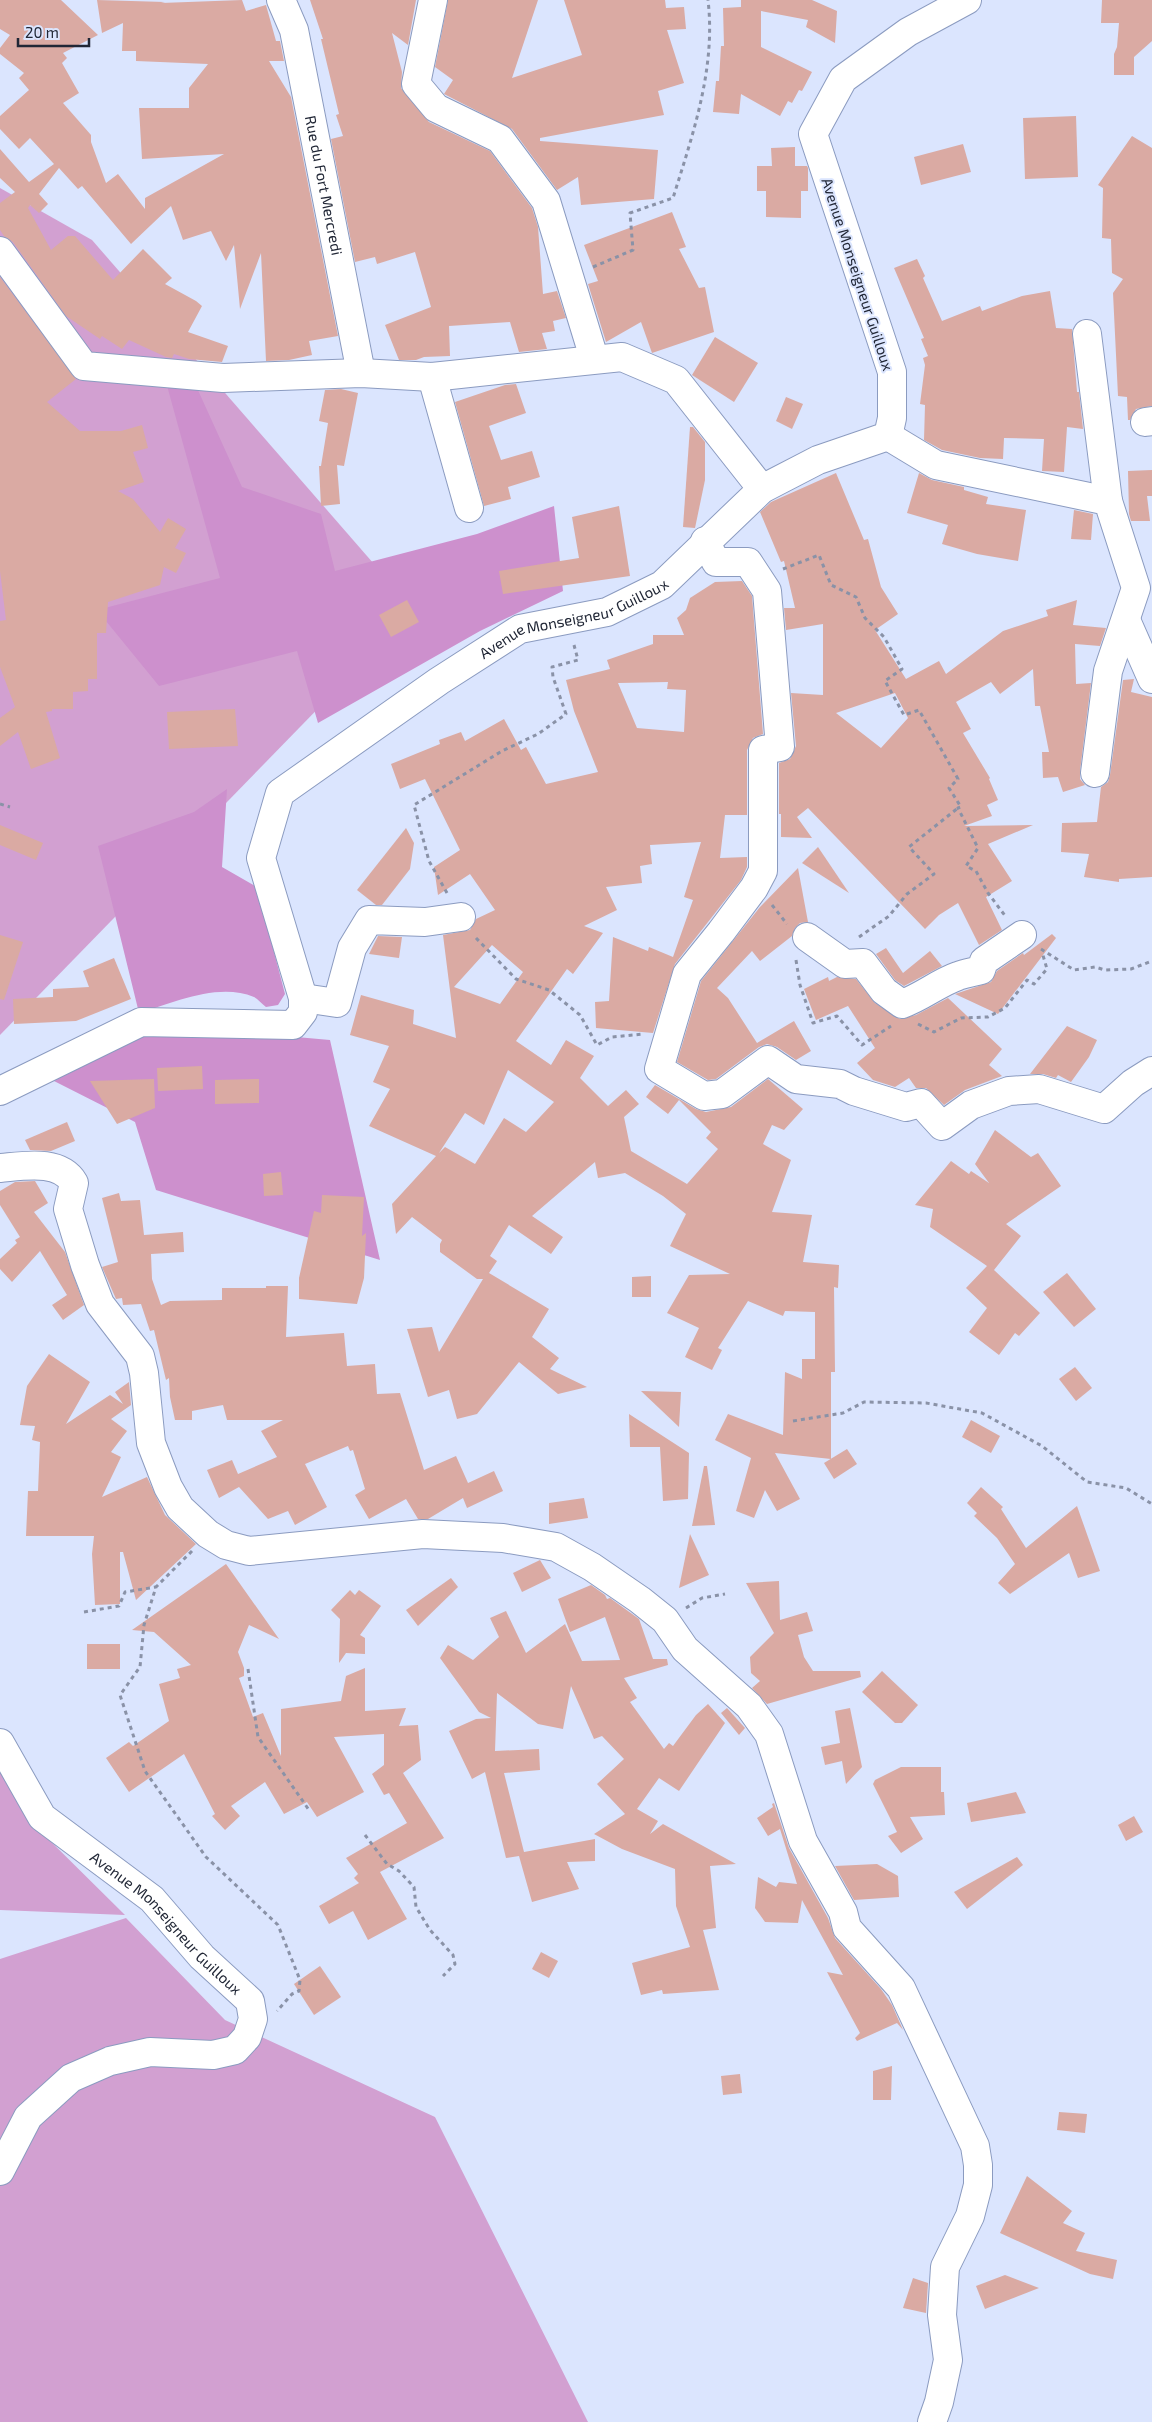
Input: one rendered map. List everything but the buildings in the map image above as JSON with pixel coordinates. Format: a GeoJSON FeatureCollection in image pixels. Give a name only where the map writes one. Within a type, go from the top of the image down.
{"type":"FeatureCollection","features":[{"type":"Feature","properties":{"kind":"street","name":"Rue du Fort Mercredi"},"geometry":{"type":"LineString","coordinates":[[281,0],[294,30],[361,373]]}},
{"type":"Feature","properties":{"kind":"street"},"geometry":{"type":"LineString","coordinates":[[433,0],[416,84],[436,108],[500,138],[546,200],[594,358]]}},
{"type":"Feature","properties":{"kind":"street","name":"Avenue Monseigneur Guilloux"},"geometry":{"type":"LineString","coordinates":[[304,998],[261,858],[280,793],[439,681],[520,629],[607,612],[662,585],[705,541],[762,489],[818,460],[888,436],[892,418],[892,372],[813,134],[843,79],[908,32],[968,0]]}},
{"type":"Feature","properties":{"kind":"street"},"geometry":{"type":"LineString","coordinates":[[0,251],[84,366],[223,378],[361,373],[432,377],[594,358],[622,357],[676,380],[762,489]]}},
{"type":"Feature","properties":{"kind":"street"},"geometry":{"type":"LineString","coordinates":[[1087,334],[1108,501],[1136,588],[1108,671],[1095,773]]}},
{"type":"Feature","properties":{"kind":"street"},"geometry":{"type":"LineString","coordinates":[[432,377],[469,508]]}},
{"type":"Feature","properties":{"kind":"street"},"geometry":{"type":"LineString","coordinates":[[888,436],[936,466],[1108,501]]}},
{"type":"Feature","properties":{"kind":"street"},"geometry":{"type":"LineString","coordinates":[[705,541],[716,562],[748,562],[767,591],[780,747],[764,750],[763,871],[754,888],[687,974],[659,1069],[704,1096],[722,1094],[768,1060],[796,1079],[840,1084],[854,1092],[906,1107],[922,1103],[942,1126],[971,1105],[1009,1092],[1039,1090],[1104,1109],[1132,1083],[1152,1072]]}},
{"type":"Feature","properties":{"kind":"street"},"geometry":{"type":"LineString","coordinates":[[1126,620],[1152,679]]}},
{"type":"Feature","properties":{"kind":"street"},"geometry":{"type":"LineString","coordinates":[[0,1091],[141,1022],[293,1025],[304,1012],[304,998],[337,1003],[352,948],[369,920],[425,922],[461,917]]}},
{"type":"Feature","properties":{"kind":"street"},"geometry":{"type":"LineString","coordinates":[[807,937],[844,964],[864,963],[884,991],[902,1004],[920,998],[935,987],[958,976],[981,970],[984,961],[1022,935]]}},
{"type":"Feature","properties":{"kind":"street"},"geometry":{"type":"LineString","coordinates":[[0,1168],[31,1166],[59,1168],[68,1174],[74,1183],[68,1210],[85,1265],[100,1304],[140,1356],[144,1373],[152,1443],[168,1487],[180,1508],[208,1534],[226,1545],[249,1551],[423,1534],[503,1538],[556,1548],[592,1567],[665,1620],[685,1649],[749,1706],[769,1734],[803,1841],[843,1912],[847,1928],[901,1988],[975,2146],[978,2165],[978,2185],[970,2216],[945,2267],[942,2315],[948,2360],[939,2402],[932,2422]]}},
{"type":"Feature","properties":{"kind":"street","name":"Avenue Monseigneur Guilloux"},"geometry":{"type":"LineString","coordinates":[[0,1743],[42,1817],[152,1899],[202,1957],[250,2002],[253,2019],[247,2037],[235,2050],[213,2055],[150,2052],[110,2062],[71,2078],[28,2118],[0,2171]]}},
{"type":"Feature","properties":{"kind":"path"},"geometry":{"type":"LineString","coordinates":[[570,277],[633,250],[630,213],[673,198],[702,104],[711,24],[708,0]]}},
{"type":"Feature","properties":{"kind":"path"},"geometry":{"type":"LineString","coordinates":[[761,582],[776,571],[819,555],[831,585],[856,597],[865,618],[884,637],[902,669],[885,681],[904,714],[919,710],[958,779],[949,788],[961,807],[909,847],[934,874],[907,894],[889,916],[860,936],[844,964]]}},
{"type":"Feature","properties":{"kind":"path"},"geometry":{"type":"LineString","coordinates":[[566,620],[578,660],[552,667],[553,677],[566,714],[538,734],[502,751],[414,806],[429,861],[461,917],[483,947],[516,979],[549,990],[580,1015],[597,1045],[612,1038],[635,1035],[670,1036]]}},
{"type":"Feature","properties":{"kind":"path"},"geometry":{"type":"LineString","coordinates":[[0,804],[10,807]]}},
{"type":"Feature","properties":{"kind":"path"},"geometry":{"type":"LineString","coordinates":[[958,808],[978,848],[966,866],[976,871],[988,893],[1002,909],[1014,931],[1074,970],[1095,967],[1105,970],[1131,969],[1152,961]]}},
{"type":"Feature","properties":{"kind":"path"},"geometry":{"type":"LineString","coordinates":[[793,1421],[843,1413],[864,1402],[926,1403],[982,1413],[1042,1446],[1087,1482],[1126,1488],[1152,1504]]}},
{"type":"Feature","properties":{"kind":"path"},"geometry":{"type":"LineString","coordinates":[[208,1534],[156,1587],[144,1625],[140,1667],[120,1695],[145,1772],[206,1856],[278,1925],[281,1932],[300,1980],[298,1991],[292,1994],[277,2011],[267,2015],[250,2002]]}},
{"type":"Feature","properties":{"kind":"path"},"geometry":{"type":"LineString","coordinates":[[84,1612],[118,1606],[125,1592],[156,1587]]}},
{"type":"Feature","properties":{"kind":"path"},"geometry":{"type":"LineString","coordinates":[[665,1620],[702,1598],[725,1594]]}},
{"type":"Feature","properties":{"kind":"path"},"geometry":{"type":"LineString","coordinates":[[248,1669],[258,1737],[309,1810]]}},
{"type":"Feature","properties":{"kind":"path"},"geometry":{"type":"LineString","coordinates":[[365,1835],[387,1864],[399,1871],[414,1888],[416,1906],[430,1930],[454,1955],[455,1964],[443,1976]]}},
{"type":"Feature","properties":{"kind":"shaded area"},"geometry":{"type":"Polygon","coordinates":[[[0,188],[92,240],[414,610],[0,1035],[0,188]]]}},
{"type":"Feature","properties":{"kind":"shaded area"},"geometry":{"type":"Polygon","coordinates":[[[192,377],[242,487],[321,514],[335,571],[477,534],[554,506],[563,591],[480,631],[318,723],[297,651],[159,686],[97,610],[220,578],[166,382],[192,377]]]}},
{"type":"Feature","properties":{"kind":"shaded area"},"geometry":{"type":"Polygon","coordinates":[[[227,789],[222,867],[257,887],[285,994],[278,1005],[266,1007],[254,997],[240,993],[211,993],[139,1013],[98,846],[194,812],[227,789]]]}},
{"type":"Feature","properties":{"kind":"shaded area"},"geometry":{"type":"Polygon","coordinates":[[[140,1030],[230,1031],[330,1040],[380,1260],[156,1190],[135,1122],[54,1081],[140,1030]]]}},
{"type":"Feature","properties":{"kind":"shaded area"},"geometry":{"type":"Polygon","coordinates":[[[0,1767],[25,1816],[125,1915],[0,1910],[0,1767]]]}},
{"type":"Feature","properties":{"kind":"shaded area"},"geometry":{"type":"Polygon","coordinates":[[[126,1918],[225,2020],[435,2117],[588,2422],[0,2422],[0,1959],[126,1918]]]}}]}
